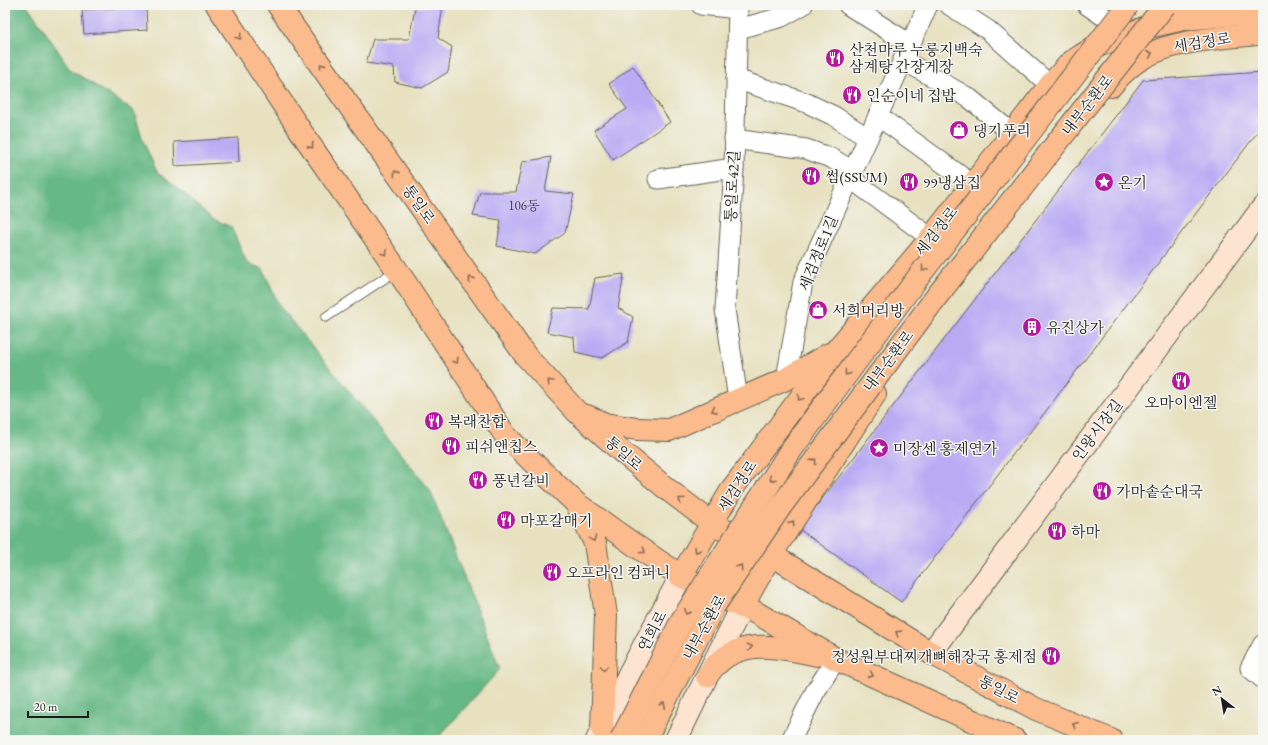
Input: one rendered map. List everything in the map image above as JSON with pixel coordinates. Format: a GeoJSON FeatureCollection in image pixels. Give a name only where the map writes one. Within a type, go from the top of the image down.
{"type":"FeatureCollection","features":[{"type":"Feature","properties":{"kind":"main road"},"geometry":{"type":"LineString","coordinates":[[217,5],[306,139],[397,270],[505,435],[546,476],[577,504],[681,576],[742,607],[753,611],[836,659],[1015,740]]}},
{"type":"Feature","properties":{"kind":"main road","name":"통일로"},"geometry":{"type":"LineString","coordinates":[[278,5],[525,355],[576,411],[620,451],[712,524],[771,555],[931,653],[1036,709],[1111,740]]}},
{"type":"Feature","properties":{"kind":"main road","name":"내부순환로"},"geometry":{"type":"LineString","coordinates":[[607,736],[791,450],[919,276],[1128,5]]}},
{"type":"Feature","properties":{"kind":"main road","name":"내부순환로"},"geometry":{"type":"LineString","coordinates":[[645,740],[714,606],[781,506],[937,296],[1165,5]]}},
{"type":"Feature","properties":{"kind":"main road","name":"세검정로"},"geometry":{"type":"LineString","coordinates":[[712,524],[732,489],[837,349],[931,238],[1050,85],[1071,62],[1095,47],[1144,28],[1184,19],[1263,12]]}},
{"type":"Feature","properties":{"kind":"main road","name":"세검정로"},"geometry":{"type":"LineString","coordinates":[[771,555],[900,356],[1113,83],[1132,65],[1146,55],[1174,45],[1263,33]]}},
{"type":"Feature","properties":{"kind":"main road"},"geometry":{"type":"LineString","coordinates":[[576,411],[605,424],[637,429],[669,430],[786,378],[837,349]]}},
{"type":"Feature","properties":{"kind":"main road"},"geometry":{"type":"LineString","coordinates":[[577,504],[595,543],[606,615],[607,736]]}},
{"type":"Feature","properties":{"kind":"main road","name":"연희로"},"geometry":{"type":"LineString","coordinates":[[681,576],[712,524]]}},
{"type":"Feature","properties":{"kind":"main road"},"geometry":{"type":"LineString","coordinates":[[742,607],[771,555]]}},
{"type":"Feature","properties":{"kind":"main road"},"geometry":{"type":"LineString","coordinates":[[707,676],[716,664],[725,657],[736,651],[756,646],[789,649],[836,659]]}},
{"type":"Feature","properties":{"kind":"street","name":"통일로42길"},"geometry":{"type":"LineString","coordinates":[[701,5],[734,6],[738,9],[734,168],[725,309],[738,400]]}},
{"type":"Feature","properties":{"kind":"street"},"geometry":{"type":"LineString","coordinates":[[738,29],[782,17],[802,5]]}},
{"type":"Feature","properties":{"kind":"street"},"geometry":{"type":"LineString","coordinates":[[848,5],[907,52],[969,98],[1013,134]]}},
{"type":"Feature","properties":{"kind":"street","name":"세검정로1길"},"geometry":{"type":"LineString","coordinates":[[786,378],[803,282],[928,5]]}},
{"type":"Feature","properties":{"kind":"street"},"geometry":{"type":"LineString","coordinates":[[950,5],[988,30],[1050,85]]}},
{"type":"Feature","properties":{"kind":"street"},"geometry":{"type":"LineString","coordinates":[[1071,62],[1111,11],[1087,5]]}},
{"type":"Feature","properties":{"kind":"street"},"geometry":{"type":"LineString","coordinates":[[1144,28],[1160,5]]}},
{"type":"Feature","properties":{"kind":"street"},"geometry":{"type":"LineString","coordinates":[[736,79],[807,103],[834,116],[868,138]]}},
{"type":"Feature","properties":{"kind":"street"},"geometry":{"type":"LineString","coordinates":[[878,116],[972,184]]}},
{"type":"Feature","properties":{"kind":"street"},"geometry":{"type":"LineString","coordinates":[[734,139],[806,149],[831,158],[931,238]]}},
{"type":"Feature","properties":{"kind":"street"},"geometry":{"type":"LineString","coordinates":[[658,179],[734,168]]}},
{"type":"Feature","properties":{"kind":"street","name":"인왕시장길"},"geometry":{"type":"LineString","coordinates":[[931,653],[1263,206]]}},
{"type":"Feature","properties":{"kind":"street","name":"연희로"},"geometry":{"type":"LineString","coordinates":[[607,736],[630,672],[681,576]]}},
{"type":"Feature","properties":{"kind":"street"},"geometry":{"type":"LineString","coordinates":[[676,740],[742,607]]}},
{"type":"Feature","properties":{"kind":"street"},"geometry":{"type":"LineString","coordinates":[[1263,644],[1250,668],[1263,680]]}},
{"type":"Feature","properties":{"kind":"street"},"geometry":{"type":"LineString","coordinates":[[792,740],[814,692],[836,659]]}},
{"type":"Feature","properties":{"kind":"lane"},"geometry":{"type":"LineString","coordinates":[[326,317],[397,270]]}},
{"type":"Feature","properties":{"kind":"green space"},"geometry":{"type":"Polygon","coordinates":[[[5,5],[27,5],[71,70],[134,111],[143,141],[157,172],[213,219],[231,227],[247,263],[263,269],[279,306],[430,490],[500,669],[436,740],[5,740],[5,5]]]}},
{"type":"Feature","properties":{"kind":"building"},"geometry":{"type":"Polygon","coordinates":[[[443,5],[438,38],[452,47],[448,72],[422,88],[395,82],[394,67],[366,63],[373,39],[409,39],[415,8],[443,5]]]}},
{"type":"Feature","properties":{"kind":"building"},"geometry":{"type":"Polygon","coordinates":[[[146,6],[147,30],[84,34],[82,10],[146,6]]]}},
{"type":"Feature","properties":{"kind":"building"},"geometry":{"type":"Polygon","coordinates":[[[633,66],[670,122],[613,160],[594,130],[627,109],[609,84],[633,66]]]}},
{"type":"Feature","properties":{"kind":"building","name":"유진상가"},"geometry":{"type":"Polygon","coordinates":[[[1263,72],[1263,125],[901,602],[799,529],[1143,80],[1263,72]]]}},
{"type":"Feature","properties":{"kind":"building"},"geometry":{"type":"Polygon","coordinates":[[[238,138],[239,162],[175,166],[174,142],[238,138]]]}},
{"type":"Feature","properties":{"kind":"building"},"geometry":{"type":"Polygon","coordinates":[[[551,157],[545,191],[574,194],[565,233],[535,254],[497,246],[501,220],[473,216],[480,192],[516,192],[522,162],[551,157]]]}},
{"type":"Feature","properties":{"kind":"building"},"geometry":{"type":"Polygon","coordinates":[[[624,274],[618,308],[633,317],[628,342],[602,358],[575,352],[574,337],[547,332],[553,308],[589,309],[595,278],[624,274]]]}},
{"type":"Feature","properties":{"kind":"place","name":"산천마루 누룽지백숙 삼계탕 간장게장"},"geometry":{"type":"Point","coordinates":[835,58]}},
{"type":"Feature","properties":{"kind":"place","name":"인순이네 집밥"},"geometry":{"type":"Point","coordinates":[852,95]}},
{"type":"Feature","properties":{"kind":"place","name":"댕기푸리"},"geometry":{"type":"Point","coordinates":[959,130]}},
{"type":"Feature","properties":{"kind":"place","name":"썸(SSUM)"},"geometry":{"type":"Point","coordinates":[811,176]}},
{"type":"Feature","properties":{"kind":"place","name":"99냉삼집"},"geometry":{"type":"Point","coordinates":[909,182]}},
{"type":"Feature","properties":{"kind":"place","name":"온기"},"geometry":{"type":"Point","coordinates":[1104,182]}},
{"type":"Feature","properties":{"kind":"place","name":"서희머리방"},"geometry":{"type":"Point","coordinates":[818,310]}},
{"type":"Feature","properties":{"kind":"place","name":"유진상가"},"geometry":{"type":"Point","coordinates":[1032,327]}},
{"type":"Feature","properties":{"kind":"place","name":"오마이엔젤"},"geometry":{"type":"Point","coordinates":[1181,381]}},
{"type":"Feature","properties":{"kind":"place","name":"복래찬합"},"geometry":{"type":"Point","coordinates":[434,421]}},
{"type":"Feature","properties":{"kind":"place","name":"피쉬앤칩스"},"geometry":{"type":"Point","coordinates":[451,446]}},
{"type":"Feature","properties":{"kind":"place","name":"미장센 홍제연가"},"geometry":{"type":"Point","coordinates":[879,448]}},
{"type":"Feature","properties":{"kind":"place","name":"풍년갈비"},"geometry":{"type":"Point","coordinates":[478,480]}},
{"type":"Feature","properties":{"kind":"place","name":"가마솥순대국"},"geometry":{"type":"Point","coordinates":[1102,491]}},
{"type":"Feature","properties":{"kind":"place","name":"마포갈매기"},"geometry":{"type":"Point","coordinates":[506,520]}},
{"type":"Feature","properties":{"kind":"place","name":"하마"},"geometry":{"type":"Point","coordinates":[1057,531]}},
{"type":"Feature","properties":{"kind":"place","name":"오프라인 컴퍼니"},"geometry":{"type":"Point","coordinates":[552,572]}},
{"type":"Feature","properties":{"kind":"place","name":"정성원부대찌개뼈해장국 홍제점"},"geometry":{"type":"Point","coordinates":[1051,656]}}]}
